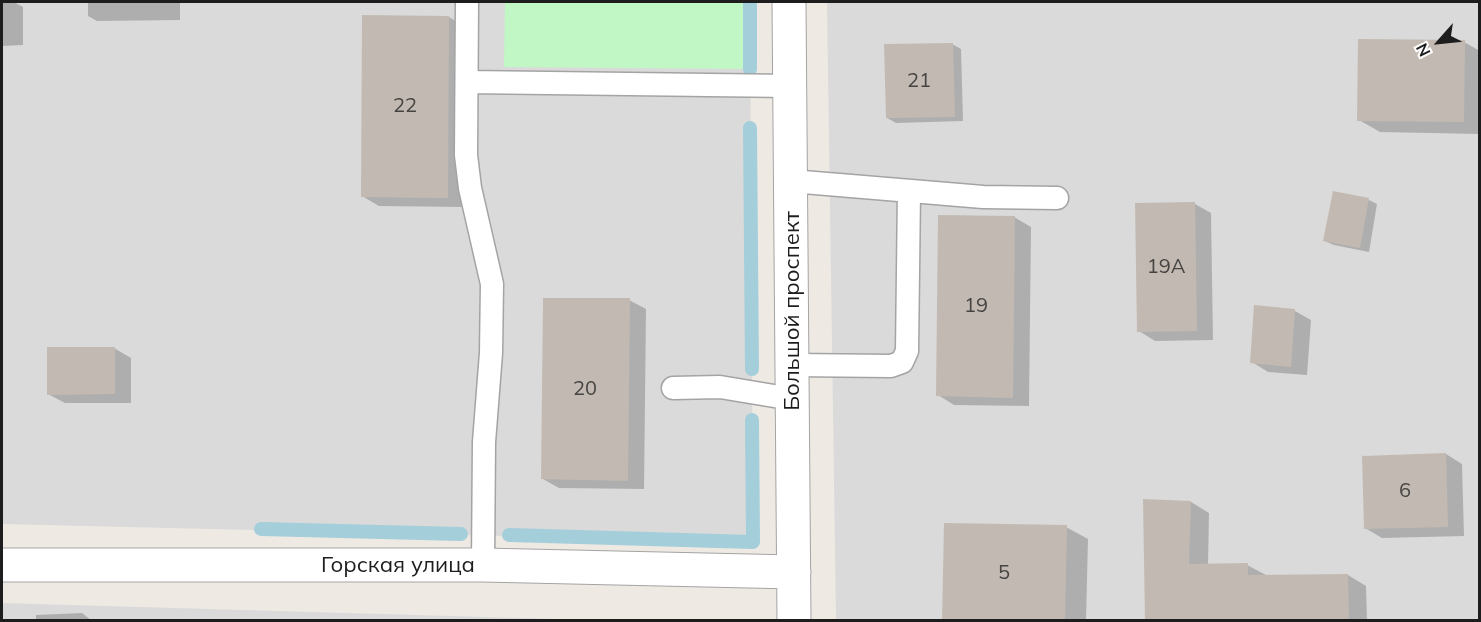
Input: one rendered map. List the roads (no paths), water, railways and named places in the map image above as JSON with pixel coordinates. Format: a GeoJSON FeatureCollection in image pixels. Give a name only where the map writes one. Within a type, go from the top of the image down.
{"type":"FeatureCollection","features":[{"type":"Feature","properties":{"kind":"street","name":"Большой проспект"},"geometry":{"type":"LineString","coordinates":[[789,2],[794,621]]}},
{"type":"Feature","properties":{"kind":"street","name":"Горская улица"},"geometry":{"type":"LineString","coordinates":[[2,565],[483,565],[794,572]]}},
{"type":"Feature","properties":{"kind":"lane"},"geometry":{"type":"LineString","coordinates":[[467,2],[466,155],[492,284],[491,353],[484,442],[483,565]]}},
{"type":"Feature","properties":{"kind":"lane"},"geometry":{"type":"LineString","coordinates":[[467,82],[790,86]]}},
{"type":"Feature","properties":{"kind":"lane"},"geometry":{"type":"LineString","coordinates":[[791,182],[983,197],[1057,198]]}},
{"type":"Feature","properties":{"kind":"lane"},"geometry":{"type":"LineString","coordinates":[[792,365],[891,366],[902,362],[907,351],[909,191]]}},
{"type":"Feature","properties":{"kind":"lane"},"geometry":{"type":"LineString","coordinates":[[673,388],[720,387],[792,399]]}},
{"type":"Feature","properties":{"kind":"waterway"},"geometry":{"type":"LineString","coordinates":[[750,2],[750,69]]}},
{"type":"Feature","properties":{"kind":"waterway"},"geometry":{"type":"LineString","coordinates":[[750,128],[752,369]]}},
{"type":"Feature","properties":{"kind":"waterway"},"geometry":{"type":"LineString","coordinates":[[509,535],[753,542],[752,420]]}},
{"type":"Feature","properties":{"kind":"waterway"},"geometry":{"type":"LineString","coordinates":[[261,529],[461,534]]}}]}
